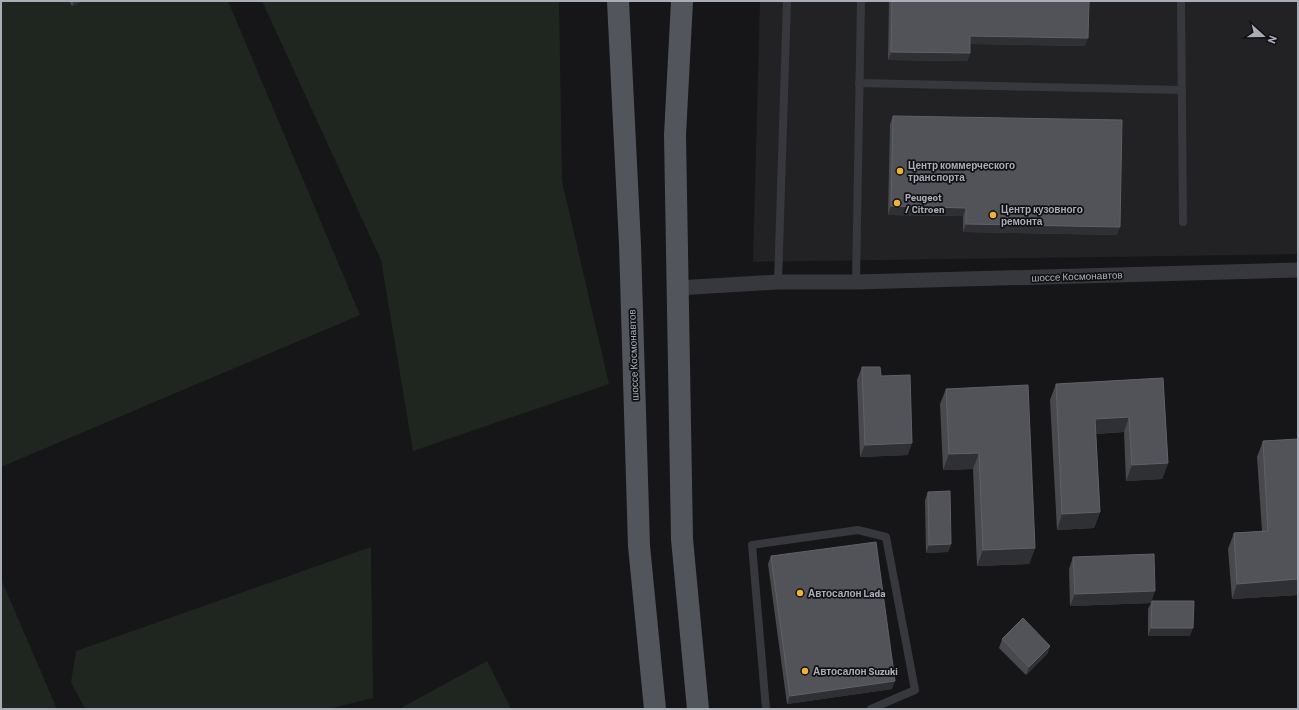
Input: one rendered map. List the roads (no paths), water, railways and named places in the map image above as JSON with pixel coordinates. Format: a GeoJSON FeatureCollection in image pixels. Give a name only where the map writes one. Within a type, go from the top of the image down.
{"type":"FeatureCollection","features":[{"type":"Feature","properties":{"kind":"main road","name":"шоссе Космонавтов"},"geometry":{"type":"LineString","coordinates":[[618,1],[630,245],[639,546],[655,709]]}},
{"type":"Feature","properties":{"kind":"main road"},"geometry":{"type":"LineString","coordinates":[[682,1],[675,134],[682,539],[698,709]]}},
{"type":"Feature","properties":{"kind":"street","name":"шоссе Космонавтов"},"geometry":{"type":"LineString","coordinates":[[677,288],[778,282],[856,282],[1298,270]]}},
{"type":"Feature","properties":{"kind":"lane"},"geometry":{"type":"LineString","coordinates":[[778,282],[787,1]]}},
{"type":"Feature","properties":{"kind":"lane"},"geometry":{"type":"LineString","coordinates":[[856,282],[861,1]]}},
{"type":"Feature","properties":{"kind":"lane"},"geometry":{"type":"LineString","coordinates":[[1181,1],[1183,222]]}},
{"type":"Feature","properties":{"kind":"lane"},"geometry":{"type":"LineString","coordinates":[[859,83],[1182,90]]}},
{"type":"Feature","properties":{"kind":"lane"},"geometry":{"type":"LineString","coordinates":[[766,709],[752,545],[858,530],[886,536],[915,690],[871,709]]}},
{"type":"Feature","properties":{"kind":"place","name":"Центр коммерческого транспорта"},"geometry":{"type":"Point","coordinates":[900,171]}},
{"type":"Feature","properties":{"kind":"place","name":"Peugeot / Citroen"},"geometry":{"type":"Point","coordinates":[897,203]}},
{"type":"Feature","properties":{"kind":"place","name":"Центр кузовного ремонта"},"geometry":{"type":"Point","coordinates":[993,215]}},
{"type":"Feature","properties":{"kind":"place","name":"Автосалон Lada"},"geometry":{"type":"Point","coordinates":[800,593]}},
{"type":"Feature","properties":{"kind":"place","name":"Автосалон Suzuki"},"geometry":{"type":"Point","coordinates":[805,671]}}]}
